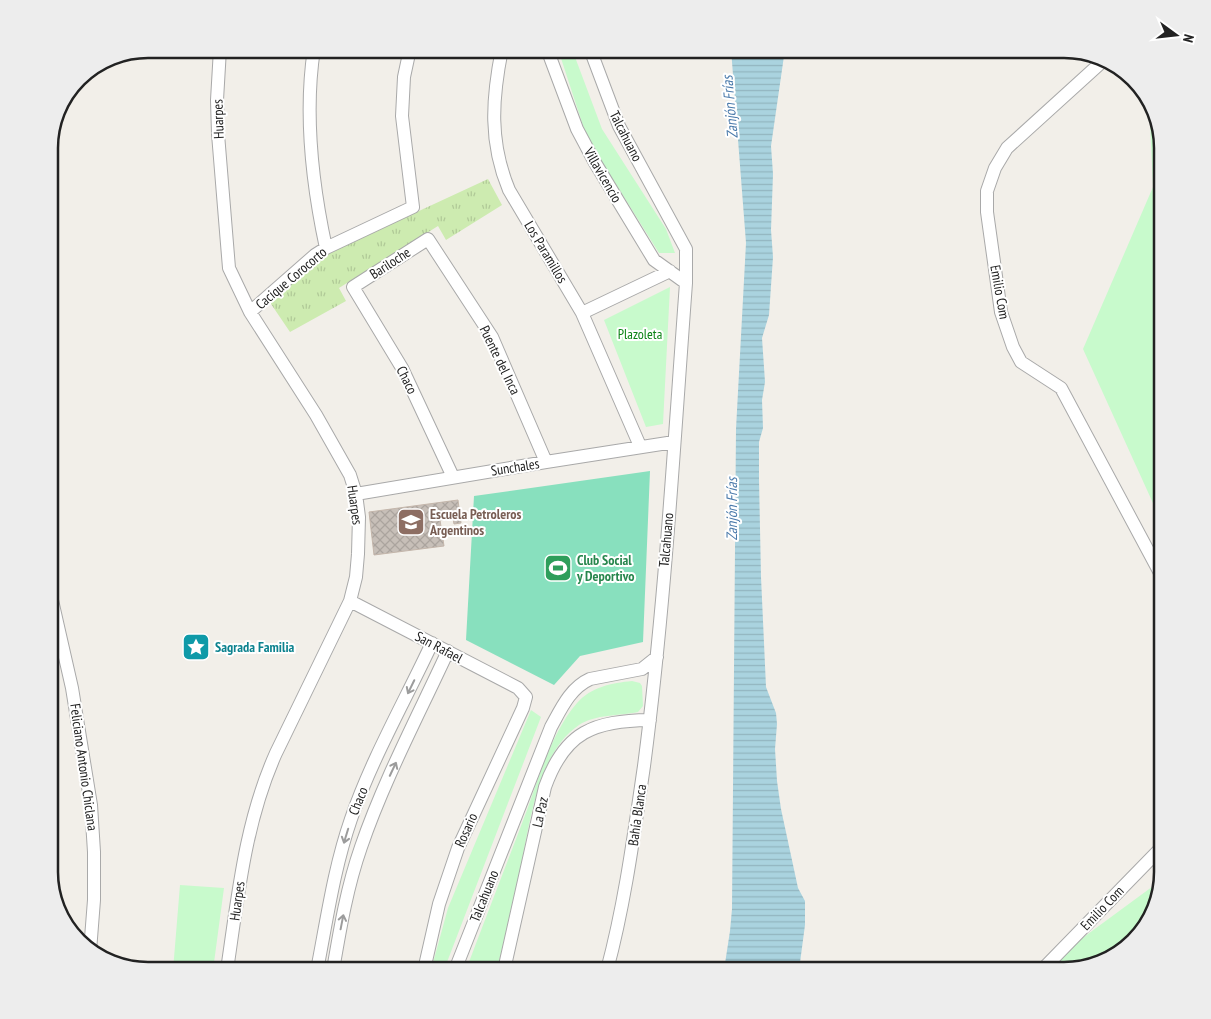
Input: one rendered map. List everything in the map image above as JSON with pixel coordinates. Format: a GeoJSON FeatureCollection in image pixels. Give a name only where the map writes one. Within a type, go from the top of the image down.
{"type":"FeatureCollection","features":[{"type":"Feature","properties":{"kind":"street","name":"Huarpes"},"geometry":{"type":"LineString","coordinates":[[219,58],[217,100],[218,134],[229,268],[250,312],[316,415],[350,475],[356,494],[359,517],[356,577],[350,601],[283,738],[260,790],[242,870],[228,962]]}},
{"type":"Feature","properties":{"kind":"street"},"geometry":{"type":"LineString","coordinates":[[312,58],[310,73],[310,123],[316,191],[326,248]]}},
{"type":"Feature","properties":{"kind":"street","name":"Cacique Corocorto"},"geometry":{"type":"LineString","coordinates":[[250,312],[315,255],[412,207],[402,109],[404,77],[408,58]]}},
{"type":"Feature","properties":{"kind":"street","name":"Los Paramillos"},"geometry":{"type":"LineString","coordinates":[[501,58],[495,106],[495,142],[500,169],[509,190],[582,313],[640,446]]}},
{"type":"Feature","properties":{"kind":"street","name":"Villavicencio"},"geometry":{"type":"LineString","coordinates":[[551,58],[577,129],[594,161],[654,260],[686,283]]}},
{"type":"Feature","properties":{"kind":"street","name":"Talcahuano"},"geometry":{"type":"LineString","coordinates":[[458,962],[551,727],[565,702],[583,682],[642,668],[657,657],[686,283],[686,249],[619,126],[593,58]]}},
{"type":"Feature","properties":{"kind":"street","name":"Emilio Com"},"geometry":{"type":"LineString","coordinates":[[1098,65],[1008,148],[995,168],[987,191],[987,212],[1001,312],[1013,347],[1021,362],[1061,388],[1154,562]]}},
{"type":"Feature","properties":{"kind":"street","name":"Bariloche"},"geometry":{"type":"LineString","coordinates":[[353,287],[428,239]]}},
{"type":"Feature","properties":{"kind":"street","name":"Puente del Inca"},"geometry":{"type":"LineString","coordinates":[[428,239],[492,337],[546,462]]}},
{"type":"Feature","properties":{"kind":"street"},"geometry":{"type":"LineString","coordinates":[[582,313],[670,271]]}},
{"type":"Feature","properties":{"kind":"street","name":"Chaco"},"geometry":{"type":"LineString","coordinates":[[353,287],[402,368],[453,477]]}},
{"type":"Feature","properties":{"kind":"street","name":"Sunchales"},"geometry":{"type":"LineString","coordinates":[[356,494],[640,446],[674,442]]}},
{"type":"Feature","properties":{"kind":"street","name":"San Rafael"},"geometry":{"type":"LineString","coordinates":[[350,601],[518,688],[526,697]]}},
{"type":"Feature","properties":{"kind":"street","name":"Feliciano Antonio Chiclana"},"geometry":{"type":"LineString","coordinates":[[58,627],[72,688],[91,805],[94,900],[91,941]]}},
{"type":"Feature","properties":{"kind":"street","name":"Chaco"},"geometry":{"type":"LineString","coordinates":[[320,962],[338,864],[351,819],[368,776],[432,643]]}},
{"type":"Feature","properties":{"kind":"street","name":"Chaco"},"geometry":{"type":"LineString","coordinates":[[335,962],[349,888],[360,849],[378,802],[448,651]]}},
{"type":"Feature","properties":{"kind":"street","name":"Bahía Blanca"},"geometry":{"type":"LineString","coordinates":[[609,962],[626,886],[650,720],[657,657]]}},
{"type":"Feature","properties":{"kind":"street","name":"Rosario"},"geometry":{"type":"LineString","coordinates":[[426,962],[439,904],[458,848],[523,708],[526,697]]}},
{"type":"Feature","properties":{"kind":"street","name":"La Paz"},"geometry":{"type":"LineString","coordinates":[[506,962],[545,787],[557,760],[564,749],[583,733],[597,727],[624,721],[650,720]]}},
{"type":"Feature","properties":{"kind":"street","name":"Emilio Com"},"geometry":{"type":"LineString","coordinates":[[1050,962],[1154,855]]}},
{"type":"Feature","properties":{"kind":"green space"},"geometry":{"type":"Polygon","coordinates":[[[561,58],[575,58],[602,129],[666,229],[675,253],[659,253],[587,138],[561,58]]]}},
{"type":"Feature","properties":{"kind":"green space"},"geometry":{"type":"Polygon","coordinates":[[[1150,125],[1154,148],[1154,505],[1083,349],[1153,187],[1150,125]]]}},
{"type":"Feature","properties":{"kind":"green space"},"geometry":{"type":"Polygon","coordinates":[[[488,179],[502,205],[446,240],[438,226],[339,288],[346,301],[290,332],[269,301],[324,255],[488,179]]]}},
{"type":"Feature","properties":{"kind":"green space","name":"Plazoleta"},"geometry":{"type":"Polygon","coordinates":[[[670,287],[663,424],[646,427],[604,320],[670,287]]]}},
{"type":"Feature","properties":{"kind":"green space","name":"Club Social y Deportivo"},"geometry":{"type":"Polygon","coordinates":[[[650,471],[643,642],[580,656],[554,685],[466,640],[474,496],[650,471]]]}},
{"type":"Feature","properties":{"kind":"green space"},"geometry":{"type":"Polygon","coordinates":[[[632,681],[640,683],[642,686],[643,706],[638,712],[600,717],[586,721],[565,737],[553,753],[545,771],[532,812],[499,962],[469,962],[542,768],[560,727],[577,703],[589,693],[617,683],[632,681]]]}},
{"type":"Feature","properties":{"kind":"green space"},"geometry":{"type":"Polygon","coordinates":[[[531,710],[541,717],[447,962],[433,962],[448,908],[531,710]]]}},
{"type":"Feature","properties":{"kind":"green space"},"geometry":{"type":"Polygon","coordinates":[[[180,885],[224,888],[214,962],[174,962],[180,885]]]}},
{"type":"Feature","properties":{"kind":"green space"},"geometry":{"type":"Polygon","coordinates":[[[1152,887],[1149,900],[1138,921],[1131,931],[1118,943],[1092,957],[1075,961],[1050,962],[1152,887]]]}},
{"type":"Feature","properties":{"kind":"water"},"geometry":{"type":"Polygon","coordinates":[[[732,58],[784,58],[771,146],[773,174],[771,230],[773,257],[769,315],[762,338],[765,382],[762,400],[763,428],[759,442],[759,479],[766,687],[776,713],[775,749],[781,809],[798,888],[805,901],[805,925],[800,962],[725,962],[732,909],[736,429],[746,243],[732,58]]]}},
{"type":"Feature","properties":{"kind":"building"},"geometry":{"type":"Polygon","coordinates":[[[458,500],[461,523],[454,524],[453,519],[440,520],[444,546],[374,555],[369,512],[458,500]]]}},
{"type":"Feature","properties":{"kind":"place","name":"Escuela Petroleros Argentinos"},"geometry":{"type":"Point","coordinates":[411,522]}},
{"type":"Feature","properties":{"kind":"place","name":"Club Social y Deportivo"},"geometry":{"type":"Point","coordinates":[558,568]}},
{"type":"Feature","properties":{"kind":"place","name":"Sagrada Familia"},"geometry":{"type":"Point","coordinates":[196,647]}},
{"type":"Feature","properties":{"kind":"water label","name":"Zanjón Frías"},"geometry":{"type":"Point","coordinates":[730,107]}},
{"type":"Feature","properties":{"kind":"water label","name":"Zanjón Frías"},"geometry":{"type":"Point","coordinates":[732,509]}}]}
